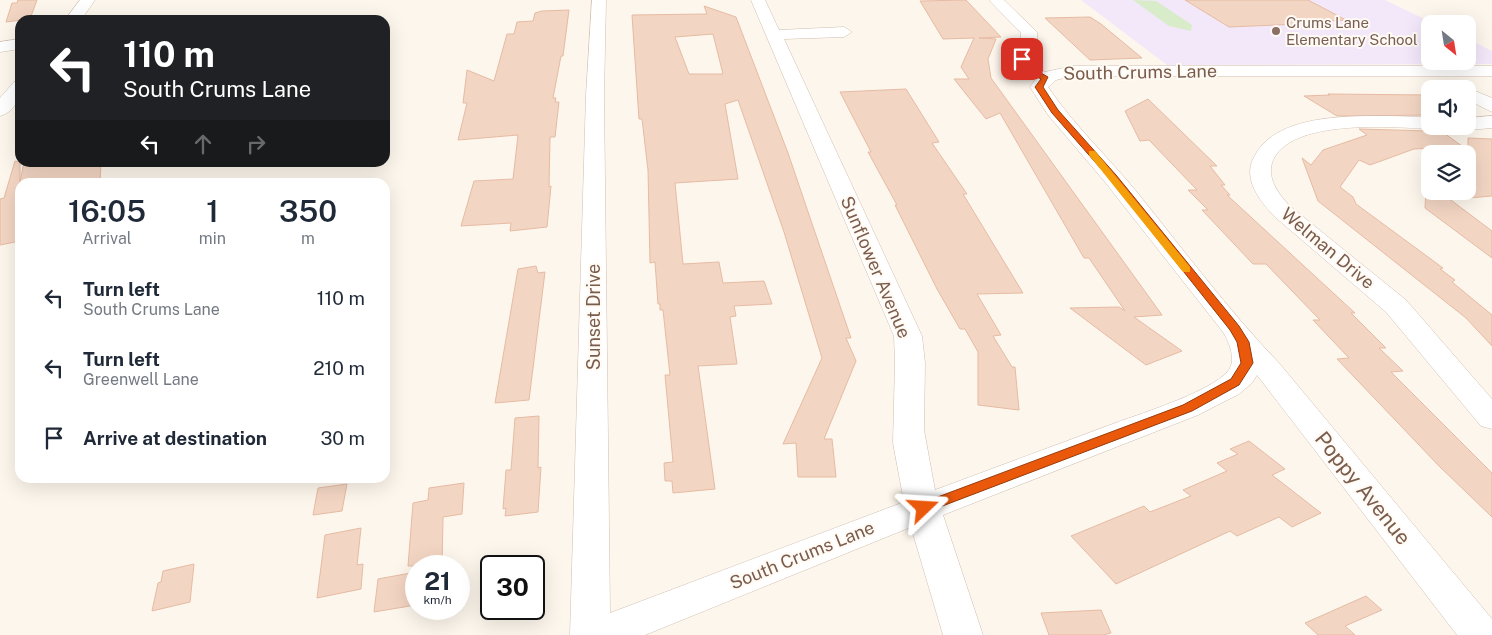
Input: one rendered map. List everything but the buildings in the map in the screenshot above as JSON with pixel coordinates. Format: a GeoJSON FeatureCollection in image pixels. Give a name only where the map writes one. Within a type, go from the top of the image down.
{"type":"FeatureCollection","features":[{"type":"Feature","properties":{"kind":"street"},"geometry":{"type":"LineString","coordinates":[[77,15],[88,0]]}},
{"type":"Feature","properties":{"kind":"street","name":"Sunset Drive"},"geometry":{"type":"LineString","coordinates":[[590,635],[595,95],[599,0]]}},
{"type":"Feature","properties":{"kind":"street","name":"Sunflower Avenue"},"geometry":{"type":"LineString","coordinates":[[758,0],[908,336],[912,360],[908,397],[909,444],[924,508],[956,605],[963,635]]}},
{"type":"Feature","properties":{"kind":"street"},"geometry":{"type":"LineString","coordinates":[[996,0],[1029,32],[1029,43],[1022,59],[1027,68],[1045,79]]}},
{"type":"Feature","properties":{"kind":"street"},"geometry":{"type":"LineString","coordinates":[[774,35],[844,32]]}},
{"type":"Feature","properties":{"kind":"street"},"geometry":{"type":"LineString","coordinates":[[0,47],[15,45]]}},
{"type":"Feature","properties":{"kind":"street","name":"South Crums Lane"},"geometry":{"type":"LineString","coordinates":[[600,635],[924,508],[1167,416],[1228,387],[1241,376],[1247,363],[1243,342],[1235,329],[1113,177],[1055,111],[1039,87],[1045,79],[1058,73],[1096,71],[1492,71]]}},
{"type":"Feature","properties":{"kind":"street"},"geometry":{"type":"LineString","coordinates":[[1430,71],[1444,80]]}},
{"type":"Feature","properties":{"kind":"street"},"geometry":{"type":"LineString","coordinates":[[0,110],[15,92]]}},
{"type":"Feature","properties":{"kind":"street"},"geometry":{"type":"LineString","coordinates":[[1476,97],[1492,106]]}},
{"type":"Feature","properties":{"kind":"street","name":"Welman Drive"},"geometry":{"type":"LineString","coordinates":[[1421,123],[1349,122],[1307,128],[1288,135],[1269,148],[1261,160],[1260,173],[1264,187],[1287,216],[1370,282],[1404,314],[1435,349],[1460,383],[1492,418]]}},
{"type":"Feature","properties":{"kind":"street"},"geometry":{"type":"LineString","coordinates":[[1476,123],[1492,122]]}},
{"type":"Feature","properties":{"kind":"street","name":"Poppy Avenue"},"geometry":{"type":"LineString","coordinates":[[1243,342],[1268,370],[1481,635]]}},
{"type":"Feature","properties":{"kind":"shaded area","name":"Crums Lane Elementary School"},"geometry":{"type":"Polygon","coordinates":[[[1081,0],[1385,0],[1421,17],[1421,64],[1167,65],[1081,0]]]}},
{"type":"Feature","properties":{"kind":"shaded area","name":"Crums Lane Elementary School"},"geometry":{"type":"Polygon","coordinates":[[[1476,43],[1492,51],[1492,64],[1476,64],[1476,43]]]}},
{"type":"Feature","properties":{"kind":"green space"},"geometry":{"type":"Polygon","coordinates":[[[1133,0],[1156,1],[1192,25],[1191,31],[1169,26],[1133,0]]]}},
{"type":"Feature","properties":{"kind":"slow traffic"},"geometry":{"type":"LineString","coordinates":[[1092,153],[1186,270]]}},
{"type":"Feature","properties":{"kind":"place","name":"Crums Lane Elementary School"},"geometry":{"type":"Point","coordinates":[1276,31]}},
{"type":"Feature","properties":{"kind":"route"},"geometry":{"type":"LineString","coordinates":[[924,508],[1187,408],[1235,382],[1241,376],[1247,363],[1243,342],[1235,329],[1113,177],[1055,111],[1039,87],[1045,79],[1024,66],[1022,59]]}}]}
